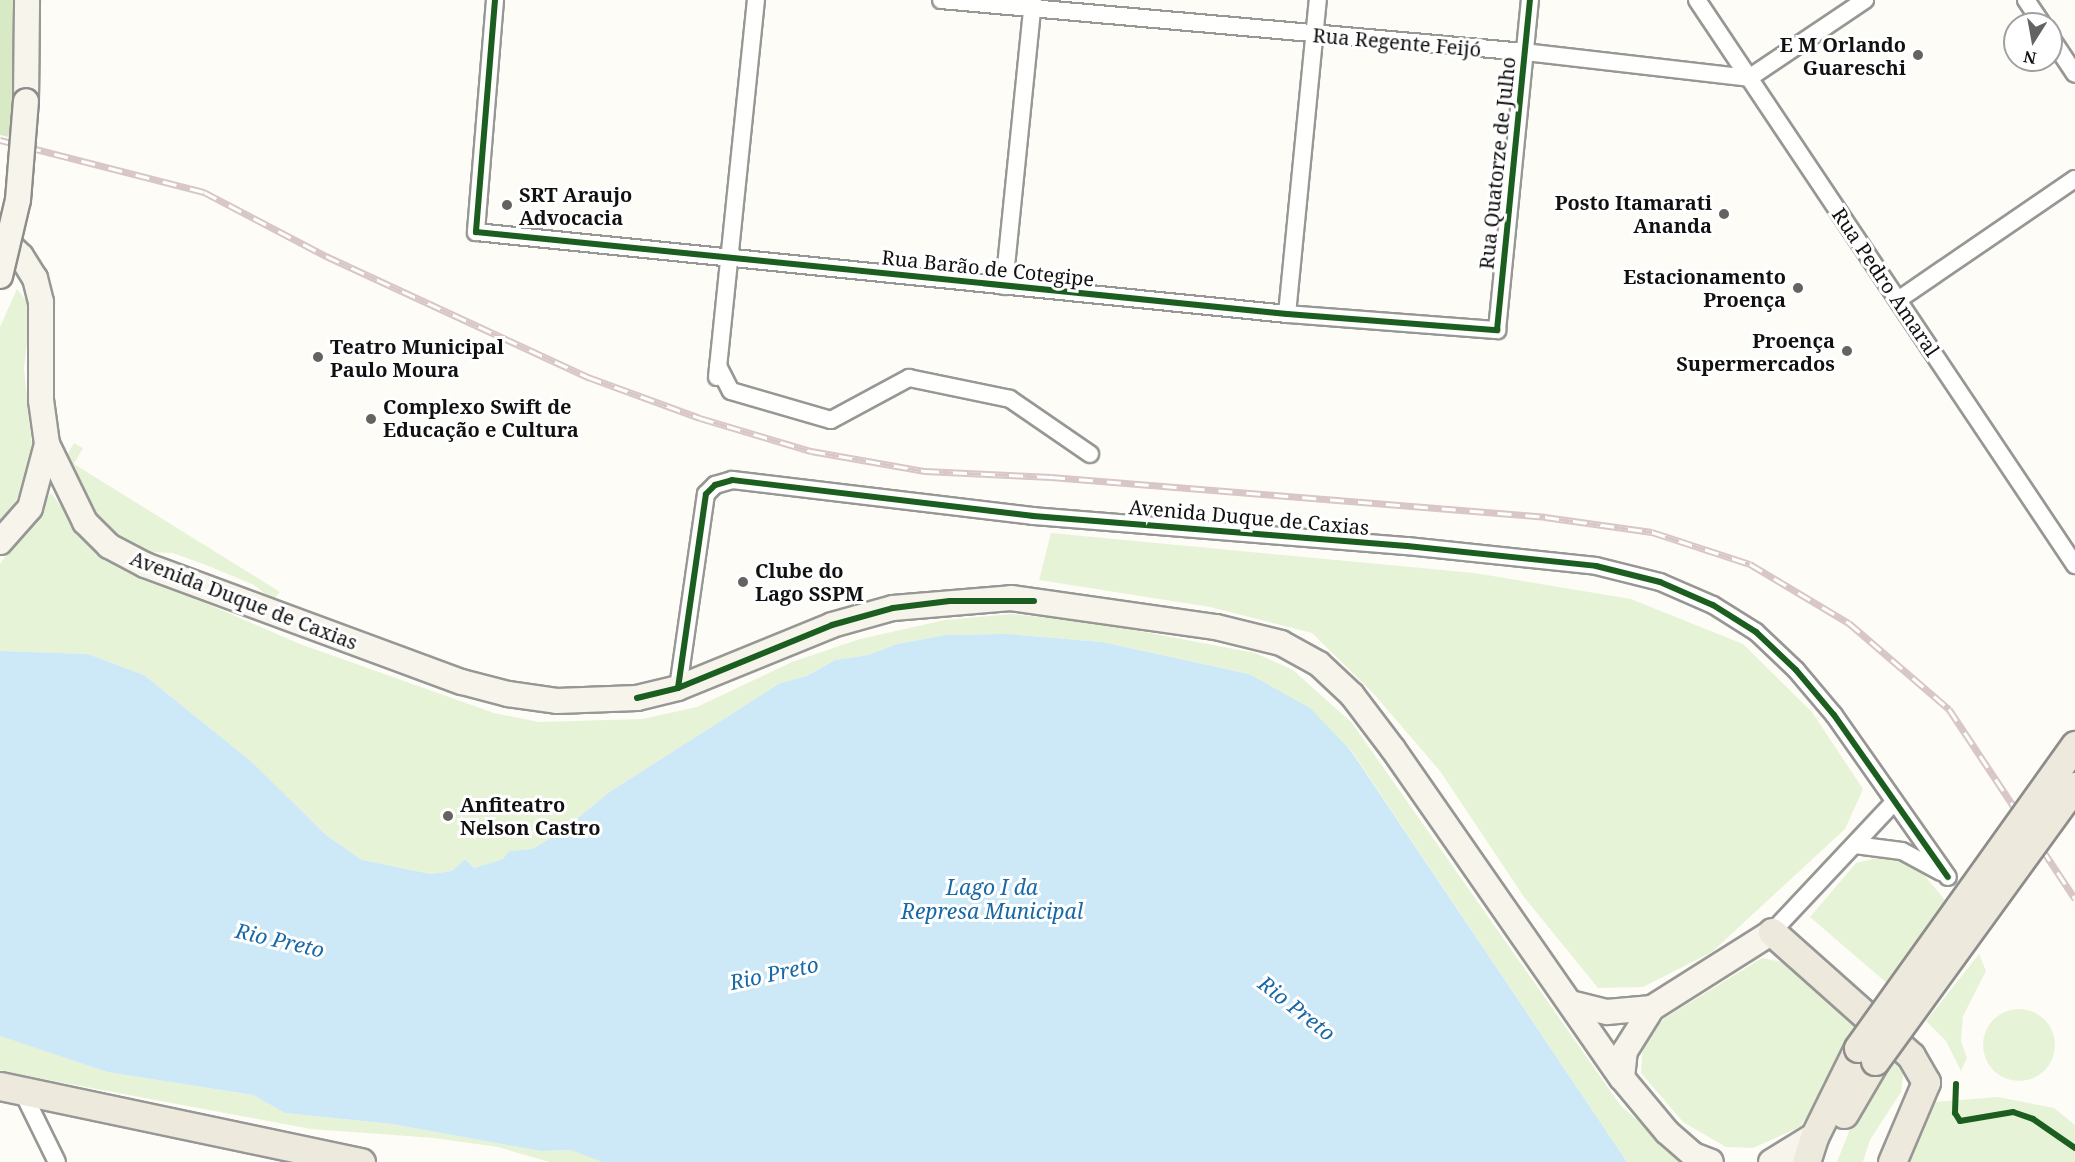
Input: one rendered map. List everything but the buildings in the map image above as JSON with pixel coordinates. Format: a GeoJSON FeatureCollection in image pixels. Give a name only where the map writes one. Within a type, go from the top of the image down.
{"type":"FeatureCollection","features":[{"type":"Feature","properties":{"kind":"main road"},"geometry":{"type":"LineString","coordinates":[[0,276],[18,200],[26,101],[27,0]]}},
{"type":"Feature","properties":{"kind":"main road","name":"Avenida Duque de Caxias"},"geometry":{"type":"LineString","coordinates":[[0,236],[21,256],[35,278],[40,302],[41,400],[46,444],[85,522],[109,546],[145,565],[462,682],[508,694],[602,701],[678,688],[832,625],[893,608],[950,601],[1011,598],[1103,609],[1216,627],[1281,643],[1319,664],[1352,695],[1574,1004],[1622,1078],[1667,1132],[1693,1155],[1711,1162]]}},
{"type":"Feature","properties":{"kind":"main road"},"geometry":{"type":"LineString","coordinates":[[0,542],[30,508],[46,444]]}},
{"type":"Feature","properties":{"kind":"main road"},"geometry":{"type":"LineString","coordinates":[[1806,1162],[1815,1135],[1866,1054],[2075,745]]}},
{"type":"Feature","properties":{"kind":"main road"},"geometry":{"type":"LineString","coordinates":[[1824,1162],[1866,1054],[2075,786]]}},
{"type":"Feature","properties":{"kind":"main road"},"geometry":{"type":"LineString","coordinates":[[1622,1078],[1625,1051],[1652,1008],[1772,932],[1911,1056],[1926,1082],[1892,1162]]}},
{"type":"Feature","properties":{"kind":"main road"},"geometry":{"type":"LineString","coordinates":[[1574,1004],[1607,1012],[1652,1008]]}},
{"type":"Feature","properties":{"kind":"main road"},"geometry":{"type":"LineString","coordinates":[[11,1088],[361,1162]]}},
{"type":"Feature","properties":{"kind":"main road"},"geometry":{"type":"LineString","coordinates":[[1771,1162],[1815,1135]]}},
{"type":"Feature","properties":{"kind":"street","name":"Rua Barão de Cotegipe"},"geometry":{"type":"LineString","coordinates":[[495,0],[476,232],[1287,314],[1497,330]]}},
{"type":"Feature","properties":{"kind":"street"},"geometry":{"type":"LineString","coordinates":[[756,0],[717,374],[731,390],[831,420],[909,378],[1010,399],[1090,454]]}},
{"type":"Feature","properties":{"kind":"street","name":"Rua Regente Feijó"},"geometry":{"type":"LineString","coordinates":[[941,0],[1033,5],[1315,35],[1525,52],[1749,78]]}},
{"type":"Feature","properties":{"kind":"street"},"geometry":{"type":"LineString","coordinates":[[1287,314],[1318,0]]}},
{"type":"Feature","properties":{"kind":"street","name":"Rua Quatorze de Julho"},"geometry":{"type":"LineString","coordinates":[[1497,330],[1530,0]]}},
{"type":"Feature","properties":{"kind":"street","name":"Rua Pedro Amaral"},"geometry":{"type":"LineString","coordinates":[[1697,0],[2075,565]]}},
{"type":"Feature","properties":{"kind":"street"},"geometry":{"type":"LineString","coordinates":[[1749,78],[1865,0]]}},
{"type":"Feature","properties":{"kind":"street"},"geometry":{"type":"LineString","coordinates":[[1004,286],[1033,5]]}},
{"type":"Feature","properties":{"kind":"street"},"geometry":{"type":"LineString","coordinates":[[2063,56],[2075,74]]}},
{"type":"Feature","properties":{"kind":"street"},"geometry":{"type":"LineString","coordinates":[[1898,300],[2075,179]]}},
{"type":"Feature","properties":{"kind":"street","name":"Avenida Duque de Caxias"},"geometry":{"type":"LineString","coordinates":[[678,688],[706,494],[715,485],[732,480],[1033,516],[1407,546],[1596,566],[1660,582],[1713,605],[1756,632],[1796,670],[1834,715],[1893,803]]}},
{"type":"Feature","properties":{"kind":"street"},"geometry":{"type":"LineString","coordinates":[[1772,932],[1893,803],[1948,877],[1902,851],[1855,845]]}},
{"type":"Feature","properties":{"kind":"street"},"geometry":{"type":"LineString","coordinates":[[11,1088],[57,1162]]}},
{"type":"Feature","properties":{"kind":"green space"},"geometry":{"type":"Polygon","coordinates":[[[0,0],[19,0],[13,138],[0,135],[0,0]]]}},
{"type":"Feature","properties":{"kind":"green space"},"geometry":{"type":"Polygon","coordinates":[[[17,289],[29,304],[30,316],[24,368],[32,446],[25,486],[0,525],[0,327],[17,289]]]}},
{"type":"Feature","properties":{"kind":"green space"},"geometry":{"type":"Polygon","coordinates":[[[74,443],[83,448],[74,464],[280,592],[273,600],[254,585],[211,567],[173,553],[141,552],[130,546],[89,506],[64,461],[74,443]]]}},
{"type":"Feature","properties":{"kind":"green space"},"geometry":{"type":"Polygon","coordinates":[[[51,493],[99,557],[300,644],[494,713],[539,722],[642,719],[697,707],[792,662],[860,639],[945,620],[1011,614],[1092,622],[1255,653],[1293,670],[1352,723],[1621,1106],[1686,1162],[1627,1162],[1351,750],[1249,674],[1102,642],[1007,634],[946,635],[897,644],[868,655],[835,660],[807,676],[780,683],[608,793],[561,832],[532,849],[509,851],[503,859],[474,868],[465,859],[452,871],[431,874],[362,860],[326,835],[252,762],[144,675],[88,654],[0,651],[0,564],[51,493]]]}},
{"type":"Feature","properties":{"kind":"green space"},"geometry":{"type":"Polygon","coordinates":[[[1051,533],[1474,573],[1631,599],[1743,644],[1812,712],[1863,789],[1845,829],[1712,952],[1643,987],[1598,988],[1524,897],[1440,771],[1373,693],[1312,633],[1210,607],[1039,580],[1051,533]]]}},
{"type":"Feature","properties":{"kind":"green space"},"geometry":{"type":"Polygon","coordinates":[[[1893,854],[1914,863],[1950,906],[1889,985],[1810,917],[1856,863],[1893,854]]]}},
{"type":"Feature","properties":{"kind":"green space"},"geometry":{"type":"Polygon","coordinates":[[[1979,954],[1986,971],[1963,1016],[1961,1041],[1967,1058],[1961,1071],[1946,1041],[1926,1021],[1979,954]]]}},
{"type":"Feature","properties":{"kind":"green space"},"geometry":{"type":"Polygon","coordinates":[[[1762,958],[1792,964],[1863,1025],[1800,1127],[1753,1148],[1726,1147],[1683,1122],[1641,1073],[1643,1041],[1665,1018],[1762,958]]]}},
{"type":"Feature","properties":{"kind":"green space"},"geometry":{"type":"Polygon","coordinates":[[[2019,1009],[2039,1015],[2049,1025],[2055,1045],[2049,1065],[2039,1075],[2019,1081],[1999,1075],[1989,1065],[1983,1045],[1989,1025],[1999,1015],[2019,1009]]]}},
{"type":"Feature","properties":{"kind":"green space"},"geometry":{"type":"Polygon","coordinates":[[[0,1036],[107,1072],[253,1095],[285,1113],[392,1124],[541,1151],[572,1150],[602,1162],[549,1162],[498,1147],[434,1138],[311,1129],[22,1075],[0,1070],[0,1036]]]}},
{"type":"Feature","properties":{"kind":"green space"},"geometry":{"type":"Polygon","coordinates":[[[1898,1055],[1904,1067],[1901,1092],[1870,1140],[1863,1162],[1837,1162],[1850,1129],[1898,1055]]]}},
{"type":"Feature","properties":{"kind":"green space"},"geometry":{"type":"Polygon","coordinates":[[[1998,1097],[2054,1108],[2075,1125],[2075,1162],[1893,1162],[1918,1113],[1934,1102],[1998,1097]]]}},
{"type":"Feature","properties":{"kind":"water","name":"Lago I da Represa Municipal"},"geometry":{"type":"Polygon","coordinates":[[[1008,634],[1102,642],[1249,674],[1310,708],[1351,751],[1627,1162],[602,1162],[571,1150],[541,1151],[392,1124],[285,1113],[253,1095],[107,1072],[0,1036],[0,651],[88,654],[144,675],[252,762],[326,835],[362,860],[431,874],[452,871],[465,859],[474,868],[503,859],[509,851],[532,849],[561,832],[608,793],[780,683],[807,676],[835,660],[868,655],[897,644],[946,635],[1008,634]]]}},
{"type":"Feature","properties":{"kind":"railway"},"geometry":{"type":"LineString","coordinates":[[0,140],[204,192],[326,256],[588,377],[700,418],[811,451],[925,471],[1051,477],[1545,517],[1652,532],[1750,564],[1849,623],[1949,709],[2075,899]]}},
{"type":"Feature","properties":{"kind":"cycle path"},"geometry":{"type":"LineString","coordinates":[[495,0],[476,232],[1287,314],[1497,330],[1530,0]]}},
{"type":"Feature","properties":{"kind":"cycle path"},"geometry":{"type":"LineString","coordinates":[[678,688],[706,494],[715,485],[732,480],[1033,516],[1407,546],[1596,566],[1660,582],[1713,605],[1756,632],[1796,670],[1834,715],[1948,877]]}},
{"type":"Feature","properties":{"kind":"cycle path"},"geometry":{"type":"LineString","coordinates":[[637,698],[678,688],[832,625],[893,608],[950,601],[1034,601]]}},
{"type":"Feature","properties":{"kind":"cycle path"},"geometry":{"type":"LineString","coordinates":[[1956,1084],[1955,1113],[1960,1121],[2013,1112],[2033,1119],[2075,1148]]}},
{"type":"Feature","properties":{"kind":"place","name":"E M Orlando Guareschi"},"geometry":{"type":"Point","coordinates":[1918,55]}},
{"type":"Feature","properties":{"kind":"place","name":"SRT Araujo Advocacia"},"geometry":{"type":"Point","coordinates":[507,205]}},
{"type":"Feature","properties":{"kind":"place","name":"Posto Itamarati Ananda"},"geometry":{"type":"Point","coordinates":[1724,214]}},
{"type":"Feature","properties":{"kind":"place","name":"Estacionamento Proença"},"geometry":{"type":"Point","coordinates":[1798,288]}},
{"type":"Feature","properties":{"kind":"place","name":"Proença Supermercados"},"geometry":{"type":"Point","coordinates":[1847,351]}},
{"type":"Feature","properties":{"kind":"place","name":"Teatro Municipal Paulo Moura"},"geometry":{"type":"Point","coordinates":[318,357]}},
{"type":"Feature","properties":{"kind":"place","name":"Complexo Swift de Educação e Cultura"},"geometry":{"type":"Point","coordinates":[371,419]}},
{"type":"Feature","properties":{"kind":"place","name":"Clube do Lago SSPM"},"geometry":{"type":"Point","coordinates":[743,582]}},
{"type":"Feature","properties":{"kind":"place","name":"Anfiteatro Nelson Castro"},"geometry":{"type":"Point","coordinates":[448,816]}},
{"type":"Feature","properties":{"kind":"water label","name":"Rio Preto"},"geometry":{"type":"Point","coordinates":[280,940]}},
{"type":"Feature","properties":{"kind":"water label","name":"Rio Preto"},"geometry":{"type":"Point","coordinates":[774,973]}},
{"type":"Feature","properties":{"kind":"water label","name":"Rio Preto"},"geometry":{"type":"Point","coordinates":[1297,1008]}}]}
